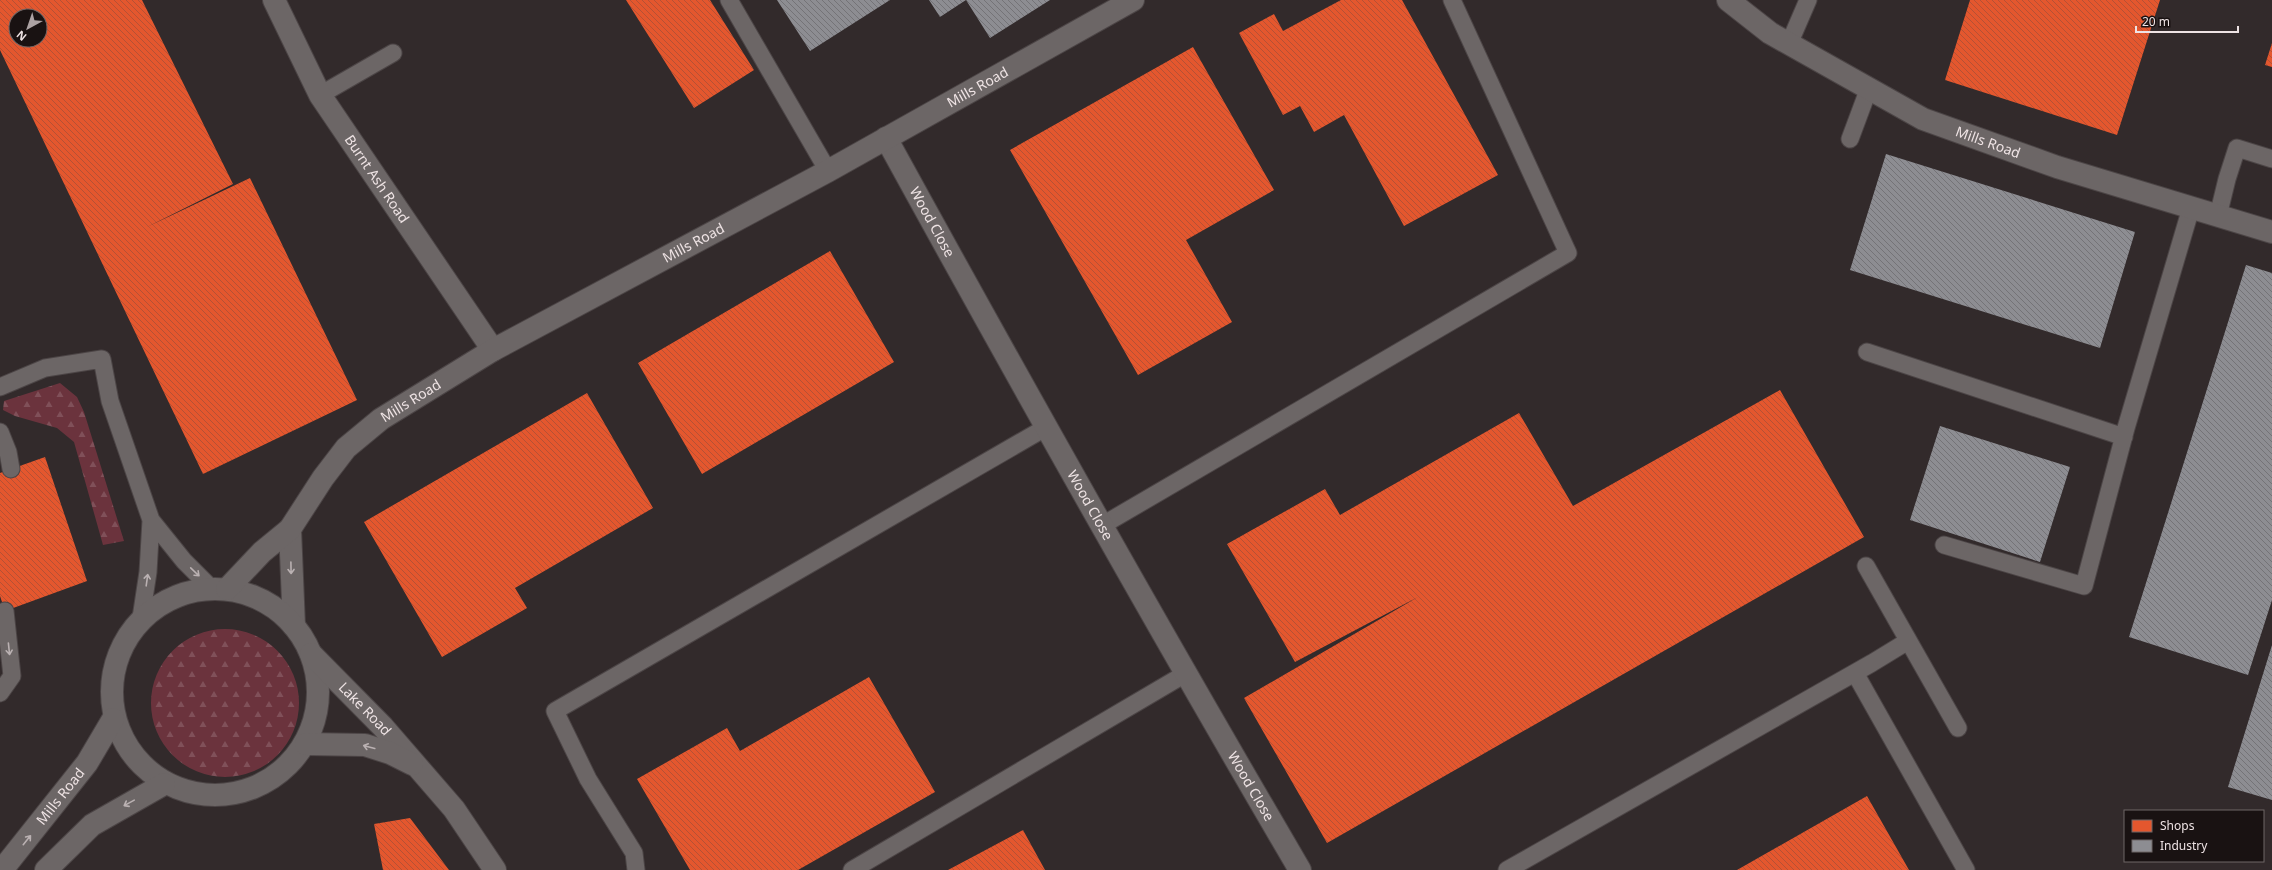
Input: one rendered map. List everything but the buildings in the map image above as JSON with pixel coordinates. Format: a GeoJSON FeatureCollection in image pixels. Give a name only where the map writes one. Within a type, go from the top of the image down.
{"type":"FeatureCollection","features":[{"type":"Feature","properties":{"kind":"street","name":"Burnt Ash Road"},"geometry":{"type":"LineString","coordinates":[[274,0],[320,95],[359,155],[493,350]]}},
{"type":"Feature","properties":{"kind":"street","name":"Mills Road"},"geometry":{"type":"LineString","coordinates":[[220,589],[262,552],[290,530],[323,478],[346,448],[381,419],[493,350],[828,171],[1133,0]]}},
{"type":"Feature","properties":{"kind":"street","name":"Mills Road"},"geometry":{"type":"LineString","coordinates":[[1728,0],[1770,32],[1789,44],[1923,119],[2057,167],[2272,232]]}},
{"type":"Feature","properties":{"kind":"street","name":"Wood Close"},"geometry":{"type":"LineString","coordinates":[[886,138],[1045,428],[1185,674],[1300,870]]}},
{"type":"Feature","properties":{"kind":"street"},"geometry":{"type":"LineString","coordinates":[[290,530],[294,626]]}},
{"type":"Feature","properties":{"kind":"street"},"geometry":{"type":"LineString","coordinates":[[220,589],[252,595],[275,608],[294,626],[310,653],[317,673],[318,694],[316,714],[306,744],[278,775],[255,788],[230,795],[204,795],[164,784],[134,757],[113,719],[113,669],[124,642],[142,618],[162,602],[186,592],[220,589]]}},
{"type":"Feature","properties":{"kind":"street","name":"Lake Road"},"geometry":{"type":"LineString","coordinates":[[310,653],[383,727],[454,809],[495,870]]}},
{"type":"Feature","properties":{"kind":"street","name":"Mills Road"},"geometry":{"type":"LineString","coordinates":[[2,870],[87,763],[113,719]]}},
{"type":"Feature","properties":{"kind":"street","name":"Lake Road"},"geometry":{"type":"LineString","coordinates":[[306,744],[365,745],[390,753],[418,767]]}},
{"type":"Feature","properties":{"kind":"street"},"geometry":{"type":"LineString","coordinates":[[46,870],[92,825],[164,784]]}},
{"type":"Feature","properties":{"kind":"lane"},"geometry":{"type":"LineString","coordinates":[[729,0],[828,171]]}},
{"type":"Feature","properties":{"kind":"lane"},"geometry":{"type":"LineString","coordinates":[[1101,526],[1568,253],[1452,0]]}},
{"type":"Feature","properties":{"kind":"lane"},"geometry":{"type":"LineString","coordinates":[[1789,44],[1808,0]]}},
{"type":"Feature","properties":{"kind":"lane"},"geometry":{"type":"LineString","coordinates":[[320,95],[393,53]]}},
{"type":"Feature","properties":{"kind":"lane"},"geometry":{"type":"LineString","coordinates":[[1850,139],[1869,88]]}},
{"type":"Feature","properties":{"kind":"lane"},"geometry":{"type":"LineString","coordinates":[[2218,216],[2227,179],[2238,148],[2272,159]]}},
{"type":"Feature","properties":{"kind":"lane"},"geometry":{"type":"LineString","coordinates":[[1944,545],[2084,586],[2124,437],[2191,208]]}},
{"type":"Feature","properties":{"kind":"lane"},"geometry":{"type":"LineString","coordinates":[[1867,352],[2124,437]]}},
{"type":"Feature","properties":{"kind":"lane"},"geometry":{"type":"LineString","coordinates":[[0,387],[45,368],[102,359],[110,401],[151,520],[184,562],[220,589]]}},
{"type":"Feature","properties":{"kind":"lane"},"geometry":{"type":"LineString","coordinates":[[636,870],[634,853],[588,779],[555,711],[1045,428]]}},
{"type":"Feature","properties":{"kind":"lane"},"geometry":{"type":"LineString","coordinates":[[0,432],[8,452],[11,469]]}},
{"type":"Feature","properties":{"kind":"lane"},"geometry":{"type":"LineString","coordinates":[[142,618],[148,572],[151,520]]}},
{"type":"Feature","properties":{"kind":"lane"},"geometry":{"type":"LineString","coordinates":[[1866,566],[1958,728]]}},
{"type":"Feature","properties":{"kind":"lane"},"geometry":{"type":"LineString","coordinates":[[0,693],[12,676],[5,610]]}},
{"type":"Feature","properties":{"kind":"lane"},"geometry":{"type":"LineString","coordinates":[[1507,870],[1855,673],[1908,641]]}},
{"type":"Feature","properties":{"kind":"lane"},"geometry":{"type":"LineString","coordinates":[[1855,673],[1966,870]]}},
{"type":"Feature","properties":{"kind":"lane"},"geometry":{"type":"LineString","coordinates":[[852,870],[1185,674]]}},
{"type":"Feature","properties":{"kind":"green space"},"geometry":{"type":"Polygon","coordinates":[[[60,383],[77,397],[84,412],[124,541],[103,545],[74,442],[57,428],[15,416],[3,410],[4,401],[60,383]]]}},
{"type":"Feature","properties":{"kind":"green space"},"geometry":{"type":"Polygon","coordinates":[[[232,629],[246,632],[266,641],[282,656],[287,662],[296,682],[299,703],[298,717],[290,738],[287,744],[272,760],[266,765],[246,774],[232,777],[218,777],[204,774],[184,765],[163,744],[152,717],[151,696],[154,682],[163,662],[184,641],[211,630],[232,629]]]}}]}
